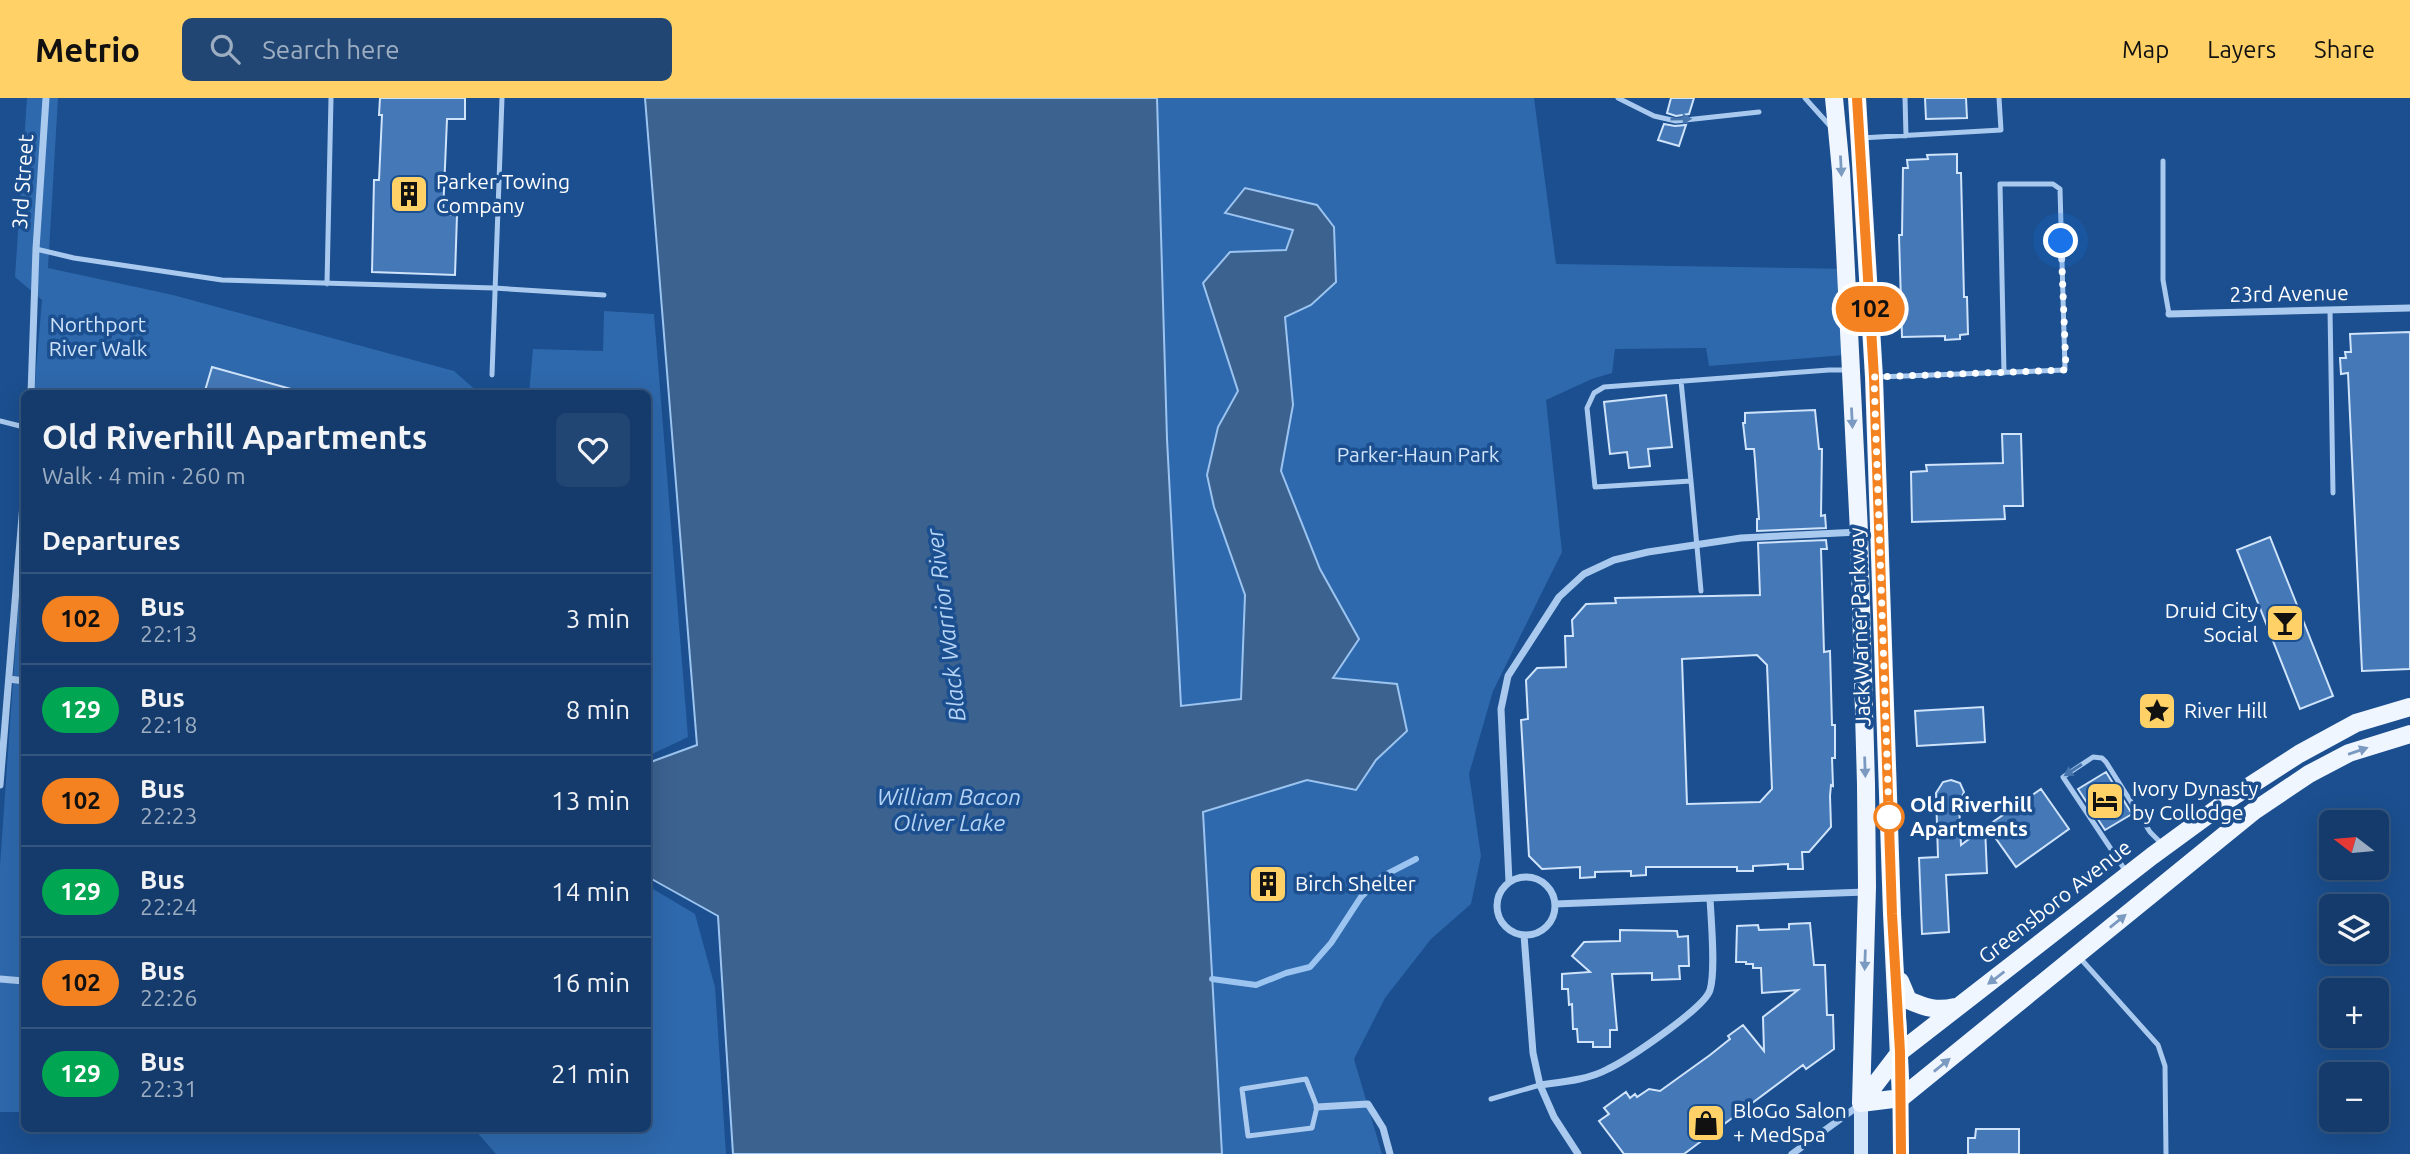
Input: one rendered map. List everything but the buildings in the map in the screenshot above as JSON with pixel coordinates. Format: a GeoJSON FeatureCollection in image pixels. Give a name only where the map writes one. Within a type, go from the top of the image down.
{"type":"FeatureCollection","features":[{"type":"Feature","properties":{"kind":"main road","name":"Jack Warner Parkway"},"geometry":{"type":"LineString","coordinates":[[1834,98],[1839,136],[1859,532],[1867,892],[1861,1154]]}},
{"type":"Feature","properties":{"kind":"main road","name":"Jack Warner Parkway"},"geometry":{"type":"LineString","coordinates":[[1857,98],[1874,377],[1900,1052],[1901,1154]]}},
{"type":"Feature","properties":{"kind":"main road","name":"Greensboro Avenue"},"geometry":{"type":"LineString","coordinates":[[1861,1103],[1900,1052],[2128,875],[2240,792],[2299,754],[2356,723],[2410,707]]}},
{"type":"Feature","properties":{"kind":"main road"},"geometry":{"type":"LineString","coordinates":[[1901,1098],[2254,811],[2309,774],[2349,753],[2410,734]]}},
{"type":"Feature","properties":{"kind":"main road"},"geometry":{"type":"LineString","coordinates":[[1895,969],[1908,1000],[1939,1010],[1959,1006]]}},
{"type":"Feature","properties":{"kind":"main road","name":"Greensboro Avenue"},"geometry":{"type":"LineString","coordinates":[[1861,1103],[1901,1098]]}},
{"type":"Feature","properties":{"kind":"street","name":"3rd Street"},"geometry":{"type":"LineString","coordinates":[[31,390],[36,250],[46,98]]}},
{"type":"Feature","properties":{"kind":"street","name":"23rd Avenue"},"geometry":{"type":"LineString","coordinates":[[2169,314],[2410,308]]}},
{"type":"Feature","properties":{"kind":"street"},"geometry":{"type":"LineString","coordinates":[[0,785],[21,530]]}},
{"type":"Feature","properties":{"kind":"street"},"geometry":{"type":"LineString","coordinates":[[1509,882],[1501,709],[1508,676],[1559,597],[1584,574],[1614,560],[1741,538],[1859,532]]}},
{"type":"Feature","properties":{"kind":"street"},"geometry":{"type":"LineString","coordinates":[[9,680],[21,681]]}},
{"type":"Feature","properties":{"kind":"street"},"geometry":{"type":"LineString","coordinates":[[1521,876],[1540,880],[1548,886],[1555,904],[1554,914],[1542,930],[1524,935],[1507,928],[1497,913],[1498,894],[1509,882],[1521,876]]}},
{"type":"Feature","properties":{"kind":"street"},"geometry":{"type":"LineString","coordinates":[[1555,904],[1867,892]]}},
{"type":"Feature","properties":{"kind":"street"},"geometry":{"type":"LineString","coordinates":[[1540,1085],[1573,1080],[1607,1070],[1697,1009],[1710,992],[1710,898]]}},
{"type":"Feature","properties":{"kind":"street"},"geometry":{"type":"LineString","coordinates":[[1524,935],[1533,1052],[1540,1085],[1554,1117],[1578,1154]]}},
{"type":"Feature","properties":{"kind":"street"},"geometry":{"type":"LineString","coordinates":[[0,979],[21,981]]}},
{"type":"Feature","properties":{"kind":"street","name":"Greensboro Avenue"},"geometry":{"type":"LineString","coordinates":[[1792,1154],[1861,1103]]}},
{"type":"Feature","properties":{"kind":"street"},"geometry":{"type":"LineString","coordinates":[[1317,1107],[1368,1104],[1383,1128],[1390,1154]]}},
{"type":"Feature","properties":{"kind":"lane"},"geometry":{"type":"LineString","coordinates":[[327,284],[331,98]]}},
{"type":"Feature","properties":{"kind":"lane"},"geometry":{"type":"LineString","coordinates":[[492,375],[502,98]]}},
{"type":"Feature","properties":{"kind":"lane"},"geometry":{"type":"LineString","coordinates":[[1618,98],[1654,116],[1676,121],[1759,112]]}},
{"type":"Feature","properties":{"kind":"lane"},"geometry":{"type":"LineString","coordinates":[[1805,98],[1839,136]]}},
{"type":"Feature","properties":{"kind":"lane"},"geometry":{"type":"LineString","coordinates":[[1905,98],[1906,136]]}},
{"type":"Feature","properties":{"kind":"lane"},"geometry":{"type":"LineString","coordinates":[[1860,138],[2001,130],[1999,98]]}},
{"type":"Feature","properties":{"kind":"lane"},"geometry":{"type":"LineString","coordinates":[[2163,161],[2163,280],[2169,314]]}},
{"type":"Feature","properties":{"kind":"lane"},"geometry":{"type":"LineString","coordinates":[[1874,377],[2004,373],[2066,370],[2060,189],[2053,184],[2000,184],[2004,373]]}},
{"type":"Feature","properties":{"kind":"lane"},"geometry":{"type":"LineString","coordinates":[[36,250],[222,280],[494,288],[604,295]]}},
{"type":"Feature","properties":{"kind":"lane"},"geometry":{"type":"LineString","coordinates":[[2330,310],[2333,493]]}},
{"type":"Feature","properties":{"kind":"lane"},"geometry":{"type":"LineString","coordinates":[[1691,481],[1595,486],[1587,408],[1594,393],[1604,387],[1850,370]]}},
{"type":"Feature","properties":{"kind":"lane"},"geometry":{"type":"LineString","coordinates":[[1681,381],[1701,591]]}},
{"type":"Feature","properties":{"kind":"lane"},"geometry":{"type":"LineString","coordinates":[[0,421],[21,426]]}},
{"type":"Feature","properties":{"kind":"lane"},"geometry":{"type":"LineString","coordinates":[[0,678],[9,680]]}},
{"type":"Feature","properties":{"kind":"lane"},"geometry":{"type":"LineString","coordinates":[[2128,875],[2063,777],[2093,757],[2102,758],[2150,832],[2165,847]]}},
{"type":"Feature","properties":{"kind":"lane"},"geometry":{"type":"LineString","coordinates":[[2077,955],[2158,1045],[2165,1066],[2166,1154]]}},
{"type":"Feature","properties":{"kind":"lane"},"geometry":{"type":"LineString","coordinates":[[1306,1079],[1317,1107],[1312,1128],[1248,1136],[1242,1089],[1306,1079]]}},
{"type":"Feature","properties":{"kind":"lane"},"geometry":{"type":"LineString","coordinates":[[1491,1099],[1540,1085]]}},
{"type":"Feature","properties":{"kind":"green space","name":"Northport River Walk"},"geometry":{"type":"Polygon","coordinates":[[[27,98],[58,98],[48,268],[173,295],[454,371],[475,390],[34,390],[42,300],[15,277],[27,98]]]}},
{"type":"Feature","properties":{"kind":"green space","name":"Parker-Haun Park"},"geometry":{"type":"Polygon","coordinates":[[[1157,98],[1534,98],[1556,264],[1853,269],[1857,354],[1709,366],[1706,348],[1615,349],[1612,373],[1546,400],[1562,552],[1493,691],[1469,774],[1481,856],[1471,904],[1431,939],[1385,998],[1354,1059],[1382,1154],[1222,1154],[1203,811],[1307,780],[1356,790],[1376,760],[1407,731],[1397,684],[1332,678],[1359,639],[1320,569],[1281,471],[1293,405],[1285,317],[1311,305],[1334,227],[1245,188],[1225,213],[1293,230],[1286,250],[1230,252],[1203,283],[1238,392],[1218,427],[1207,475],[1214,507],[1245,595],[1241,699],[1181,706],[1167,439],[1157,98]]]}},
{"type":"Feature","properties":{"kind":"green space"},"geometry":{"type":"Polygon","coordinates":[[[604,311],[654,314],[688,737],[651,755],[651,390],[529,390],[533,349],[603,351],[604,311]]]}},
{"type":"Feature","properties":{"kind":"green space"},"geometry":{"type":"Polygon","coordinates":[[[21,568],[21,1112],[0,1112],[0,866],[21,568]]]}},
{"type":"Feature","properties":{"kind":"green space"},"geometry":{"type":"Polygon","coordinates":[[[651,888],[695,914],[715,987],[726,1154],[496,1154],[477,1132],[651,1132],[651,888]]]}},
{"type":"Feature","properties":{"kind":"water","name":"William Bacon Oliver Lake"},"geometry":{"type":"Polygon","coordinates":[[[645,98],[1157,98],[1167,439],[1181,706],[1241,699],[1245,595],[1214,507],[1207,475],[1218,427],[1238,391],[1203,283],[1230,252],[1286,250],[1293,230],[1225,213],[1245,188],[1317,205],[1334,227],[1336,282],[1311,305],[1285,317],[1293,405],[1281,471],[1320,569],[1359,639],[1333,678],[1397,684],[1407,731],[1376,760],[1356,790],[1307,780],[1203,812],[1222,1154],[733,1154],[718,916],[651,879],[651,762],[697,745],[645,98]]]}},
{"type":"Feature","properties":{"kind":"waterway"},"geometry":{"type":"LineString","coordinates":[[1212,979],[1256,985],[1310,967],[1331,943],[1361,897],[1383,876],[1416,859]]}},
{"type":"Feature","properties":{"kind":"bus line","name":"102"},"geometry":{"type":"LineString","coordinates":[[1857,98],[1874,377],[1892,914],[1900,1052],[1901,1154]]}},
{"type":"Feature","properties":{"kind":"place","name":"Parker Towing Company"},"geometry":{"type":"Point","coordinates":[409,194]}},
{"type":"Feature","properties":{"kind":"place","name":"Druid City Social"},"geometry":{"type":"Point","coordinates":[2285,623]}},
{"type":"Feature","properties":{"kind":"place","name":"River Hill"},"geometry":{"type":"Point","coordinates":[2157,711]}},
{"type":"Feature","properties":{"kind":"place","name":"Ivory Dynasty by Collodge"},"geometry":{"type":"Point","coordinates":[2105,801]}},
{"type":"Feature","properties":{"kind":"place","name":"Old Riverhill Apartments"},"geometry":{"type":"Point","coordinates":[1889,817]}},
{"type":"Feature","properties":{"kind":"place","name":"Birch Shelter"},"geometry":{"type":"Point","coordinates":[1268,884]}},
{"type":"Feature","properties":{"kind":"place","name":"BloGo Salon + MedSpa"},"geometry":{"type":"Point","coordinates":[1706,1123]}},
{"type":"Feature","properties":{"kind":"route"},"geometry":{"type":"LineString","coordinates":[[1889,817],[1874,377],[2066,370],[2061,241]]}},
{"type":"Feature","properties":{"kind":"water label","name":"Black Warrior River"},"geometry":{"type":"Point","coordinates":[946,625]}}]}
